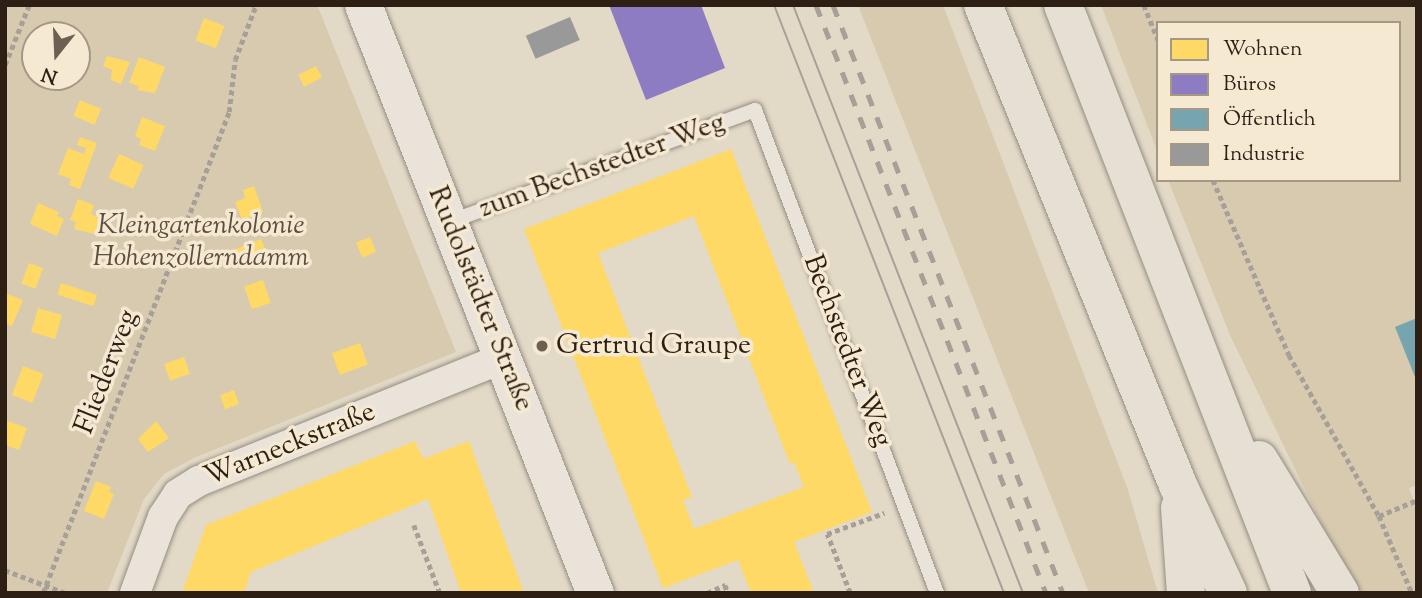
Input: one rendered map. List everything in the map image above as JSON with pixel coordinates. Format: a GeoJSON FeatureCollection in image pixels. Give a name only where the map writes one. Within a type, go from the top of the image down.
{"type":"FeatureCollection","features":[{"type":"Feature","properties":{"kind":"highway"},"geometry":{"type":"LineString","coordinates":[[983,5],[1178,485],[1228,593]]}},
{"type":"Feature","properties":{"kind":"highway"},"geometry":{"type":"LineString","coordinates":[[1063,5],[1292,593]]}},
{"type":"Feature","properties":{"kind":"highway"},"geometry":{"type":"LineString","coordinates":[[1209,377],[1340,593]]}},
{"type":"Feature","properties":{"kind":"highway"},"geometry":{"type":"LineString","coordinates":[[1178,485],[1186,593]]}},
{"type":"Feature","properties":{"kind":"street","name":"Rudolstädter Straße"},"geometry":{"type":"LineString","coordinates":[[363,5],[504,358],[594,593]]}},
{"type":"Feature","properties":{"kind":"street","name":"Warneckstraße"},"geometry":{"type":"LineString","coordinates":[[135,593],[163,517],[178,494],[200,481],[504,358]]}},
{"type":"Feature","properties":{"kind":"lane","name":"zum Bechstedter Weg"},"geometry":{"type":"LineString","coordinates":[[448,222],[755,110]]}},
{"type":"Feature","properties":{"kind":"lane","name":"Bechstedter Weg"},"geometry":{"type":"LineString","coordinates":[[755,110],[937,593]]}},
{"type":"Feature","properties":{"kind":"path"},"geometry":{"type":"LineString","coordinates":[[5,65],[29,5]]}},
{"type":"Feature","properties":{"kind":"path","name":"Fliederweg"},"geometry":{"type":"LineString","coordinates":[[43,593],[229,112],[235,60],[256,5]]}},
{"type":"Feature","properties":{"kind":"path"},"geometry":{"type":"LineString","coordinates":[[1144,5],[1156,35]]}},
{"type":"Feature","properties":{"kind":"path"},"geometry":{"type":"LineString","coordinates":[[1214,182],[1289,355],[1379,516],[1412,593]]}},
{"type":"Feature","properties":{"kind":"path"},"geometry":{"type":"LineString","coordinates":[[1379,516],[1417,500]]}},
{"type":"Feature","properties":{"kind":"path"},"geometry":{"type":"LineString","coordinates":[[842,593],[849,591],[827,534],[904,505]]}},
{"type":"Feature","properties":{"kind":"path"},"geometry":{"type":"LineString","coordinates":[[414,524],[440,593]]}},
{"type":"Feature","properties":{"kind":"path"},"geometry":{"type":"LineString","coordinates":[[5,570],[65,593]]}},
{"type":"Feature","properties":{"kind":"path"},"geometry":{"type":"LineString","coordinates":[[707,593],[725,585],[728,593]]}},
{"type":"Feature","properties":{"kind":"green space","name":"Kleingartenkolonie Hohenzollerndamm"},"geometry":{"type":"Polygon","coordinates":[[[5,5],[318,7],[456,352],[194,458],[164,474],[144,499],[107,593],[5,593],[5,5]]]}},
{"type":"Feature","properties":{"kind":"green space"},"geometry":{"type":"Polygon","coordinates":[[[858,5],[943,5],[1128,490],[1158,593],[1089,593],[858,5]]]}},
{"type":"Feature","properties":{"kind":"green space"},"geometry":{"type":"Polygon","coordinates":[[[1101,5],[1417,5],[1417,485],[1409,488],[1417,510],[1417,593],[1355,593],[1230,335],[1169,182],[1401,182],[1401,21],[1156,21],[1156,148],[1101,5]]]}},
{"type":"Feature","properties":{"kind":"building: Wohnen"},"geometry":{"type":"Polygon","coordinates":[[[204,18],[225,26],[216,48],[195,40],[204,18]]]}},
{"type":"Feature","properties":{"kind":"building: Wohnen"},"geometry":{"type":"Polygon","coordinates":[[[107,56],[130,62],[121,84],[111,80],[112,70],[103,66],[107,56]]]}},
{"type":"Feature","properties":{"kind":"building: Wohnen"},"geometry":{"type":"Polygon","coordinates":[[[139,57],[165,67],[155,93],[137,90],[139,86],[129,83],[139,57]]]}},
{"type":"Feature","properties":{"kind":"building: Wohnen"},"geometry":{"type":"Polygon","coordinates":[[[316,66],[322,78],[304,87],[298,75],[316,66]]]}},
{"type":"Feature","properties":{"kind":"building: Wohnen"},"geometry":{"type":"Polygon","coordinates":[[[80,100],[101,109],[95,125],[73,116],[80,100]]]}},
{"type":"Feature","properties":{"kind":"building: Wohnen"},"geometry":{"type":"Polygon","coordinates":[[[142,117],[165,126],[155,151],[139,145],[141,139],[135,136],[142,117]]]}},
{"type":"Feature","properties":{"kind":"building: Wohnen"},"geometry":{"type":"Polygon","coordinates":[[[80,137],[97,143],[80,189],[69,185],[71,179],[58,174],[68,148],[84,154],[86,148],[77,145],[80,137]]]}},
{"type":"Feature","properties":{"kind":"building: Wohnen"},"geometry":{"type":"Polygon","coordinates":[[[731,149],[872,512],[794,542],[814,593],[751,593],[738,560],[663,588],[524,229],[731,149]],[[694,216],[598,253],[692,497],[683,500],[694,529],[804,487],[794,462],[790,464],[694,216]]]}},
{"type":"Feature","properties":{"kind":"building: Wohnen"},"geometry":{"type":"Polygon","coordinates":[[[119,154],[144,165],[133,189],[108,178],[119,154]]]}},
{"type":"Feature","properties":{"kind":"building: Wohnen"},"geometry":{"type":"Polygon","coordinates":[[[254,186],[263,212],[242,220],[235,202],[245,198],[243,190],[254,186]]]}},
{"type":"Feature","properties":{"kind":"building: Wohnen"},"geometry":{"type":"Polygon","coordinates":[[[78,199],[94,205],[91,214],[101,218],[95,234],[74,229],[76,222],[70,220],[78,199]]]}},
{"type":"Feature","properties":{"kind":"building: Wohnen"},"geometry":{"type":"Polygon","coordinates":[[[38,203],[59,212],[57,216],[64,219],[57,236],[30,224],[38,203]]]}},
{"type":"Feature","properties":{"kind":"building: Wohnen"},"geometry":{"type":"Polygon","coordinates":[[[370,237],[376,252],[362,257],[356,243],[370,237]]]}},
{"type":"Feature","properties":{"kind":"building: Wohnen"},"geometry":{"type":"Polygon","coordinates":[[[261,239],[269,258],[251,265],[249,259],[238,264],[233,250],[261,239]]]}},
{"type":"Feature","properties":{"kind":"building: Wohnen"},"geometry":{"type":"Polygon","coordinates":[[[29,263],[43,268],[36,289],[21,284],[29,263]]]}},
{"type":"Feature","properties":{"kind":"building: Wohnen"},"geometry":{"type":"Polygon","coordinates":[[[263,280],[271,303],[252,309],[244,287],[263,280]]]}},
{"type":"Feature","properties":{"kind":"building: Wohnen"},"geometry":{"type":"Polygon","coordinates":[[[61,283],[97,295],[93,306],[57,294],[61,283]]]}},
{"type":"Feature","properties":{"kind":"building: Wohnen"},"geometry":{"type":"Polygon","coordinates":[[[5,293],[23,300],[12,326],[5,323],[5,293]]]}},
{"type":"Feature","properties":{"kind":"building: Wohnen"},"geometry":{"type":"Polygon","coordinates":[[[38,308],[62,315],[55,339],[31,332],[38,308]]]}},
{"type":"Feature","properties":{"kind":"building: Wohnen"},"geometry":{"type":"Polygon","coordinates":[[[360,343],[368,365],[340,375],[332,353],[360,343]]]}},
{"type":"Feature","properties":{"kind":"building: Wohnen"},"geometry":{"type":"Polygon","coordinates":[[[184,357],[190,374],[170,381],[164,364],[184,357]]]}},
{"type":"Feature","properties":{"kind":"building: Wohnen"},"geometry":{"type":"Polygon","coordinates":[[[23,366],[44,374],[32,403],[12,395],[23,366]]]}},
{"type":"Feature","properties":{"kind":"building: Wohnen"},"geometry":{"type":"Polygon","coordinates":[[[234,390],[239,404],[225,409],[220,395],[234,390]]]}},
{"type":"Feature","properties":{"kind":"building: Wohnen"},"geometry":{"type":"Polygon","coordinates":[[[5,420],[27,428],[19,450],[5,445],[5,420]]]}},
{"type":"Feature","properties":{"kind":"building: Wohnen"},"geometry":{"type":"Polygon","coordinates":[[[156,421],[169,438],[148,452],[138,439],[156,421]]]}},
{"type":"Feature","properties":{"kind":"building: Wohnen"},"geometry":{"type":"Polygon","coordinates":[[[415,441],[423,459],[469,441],[524,593],[461,593],[428,499],[251,572],[244,593],[182,593],[206,525],[415,441]]]}},
{"type":"Feature","properties":{"kind":"building: Wohnen"},"geometry":{"type":"Polygon","coordinates":[[[96,481],[111,487],[109,492],[114,494],[104,519],[84,511],[96,481]]]}},
{"type":"Feature","properties":{"kind":"building: Büros"},"geometry":{"type":"Polygon","coordinates":[[[609,5],[701,5],[725,68],[646,100],[609,5]]]}},
{"type":"Feature","properties":{"kind":"building: Öffentlich"},"geometry":{"type":"Polygon","coordinates":[[[1417,318],[1417,382],[1395,327],[1417,318]]]}},
{"type":"Feature","properties":{"kind":"building: Industrie"},"geometry":{"type":"Polygon","coordinates":[[[570,17],[580,40],[536,59],[526,36],[570,17]]]}},
{"type":"Feature","properties":{"kind":"tram line"},"geometry":{"type":"LineString","coordinates":[[774,5],[1004,593]]}},
{"type":"Feature","properties":{"kind":"tram line"},"geometry":{"type":"LineString","coordinates":[[793,5],[1023,593]]}},
{"type":"Feature","properties":{"kind":"railway"},"geometry":{"type":"LineString","coordinates":[[816,5],[1046,593]]}},
{"type":"Feature","properties":{"kind":"railway"},"geometry":{"type":"LineString","coordinates":[[833,5],[1063,593]]}},
{"type":"Feature","properties":{"kind":"place","name":"Gertrud Graupe"},"geometry":{"type":"Point","coordinates":[542,346]}}]}
